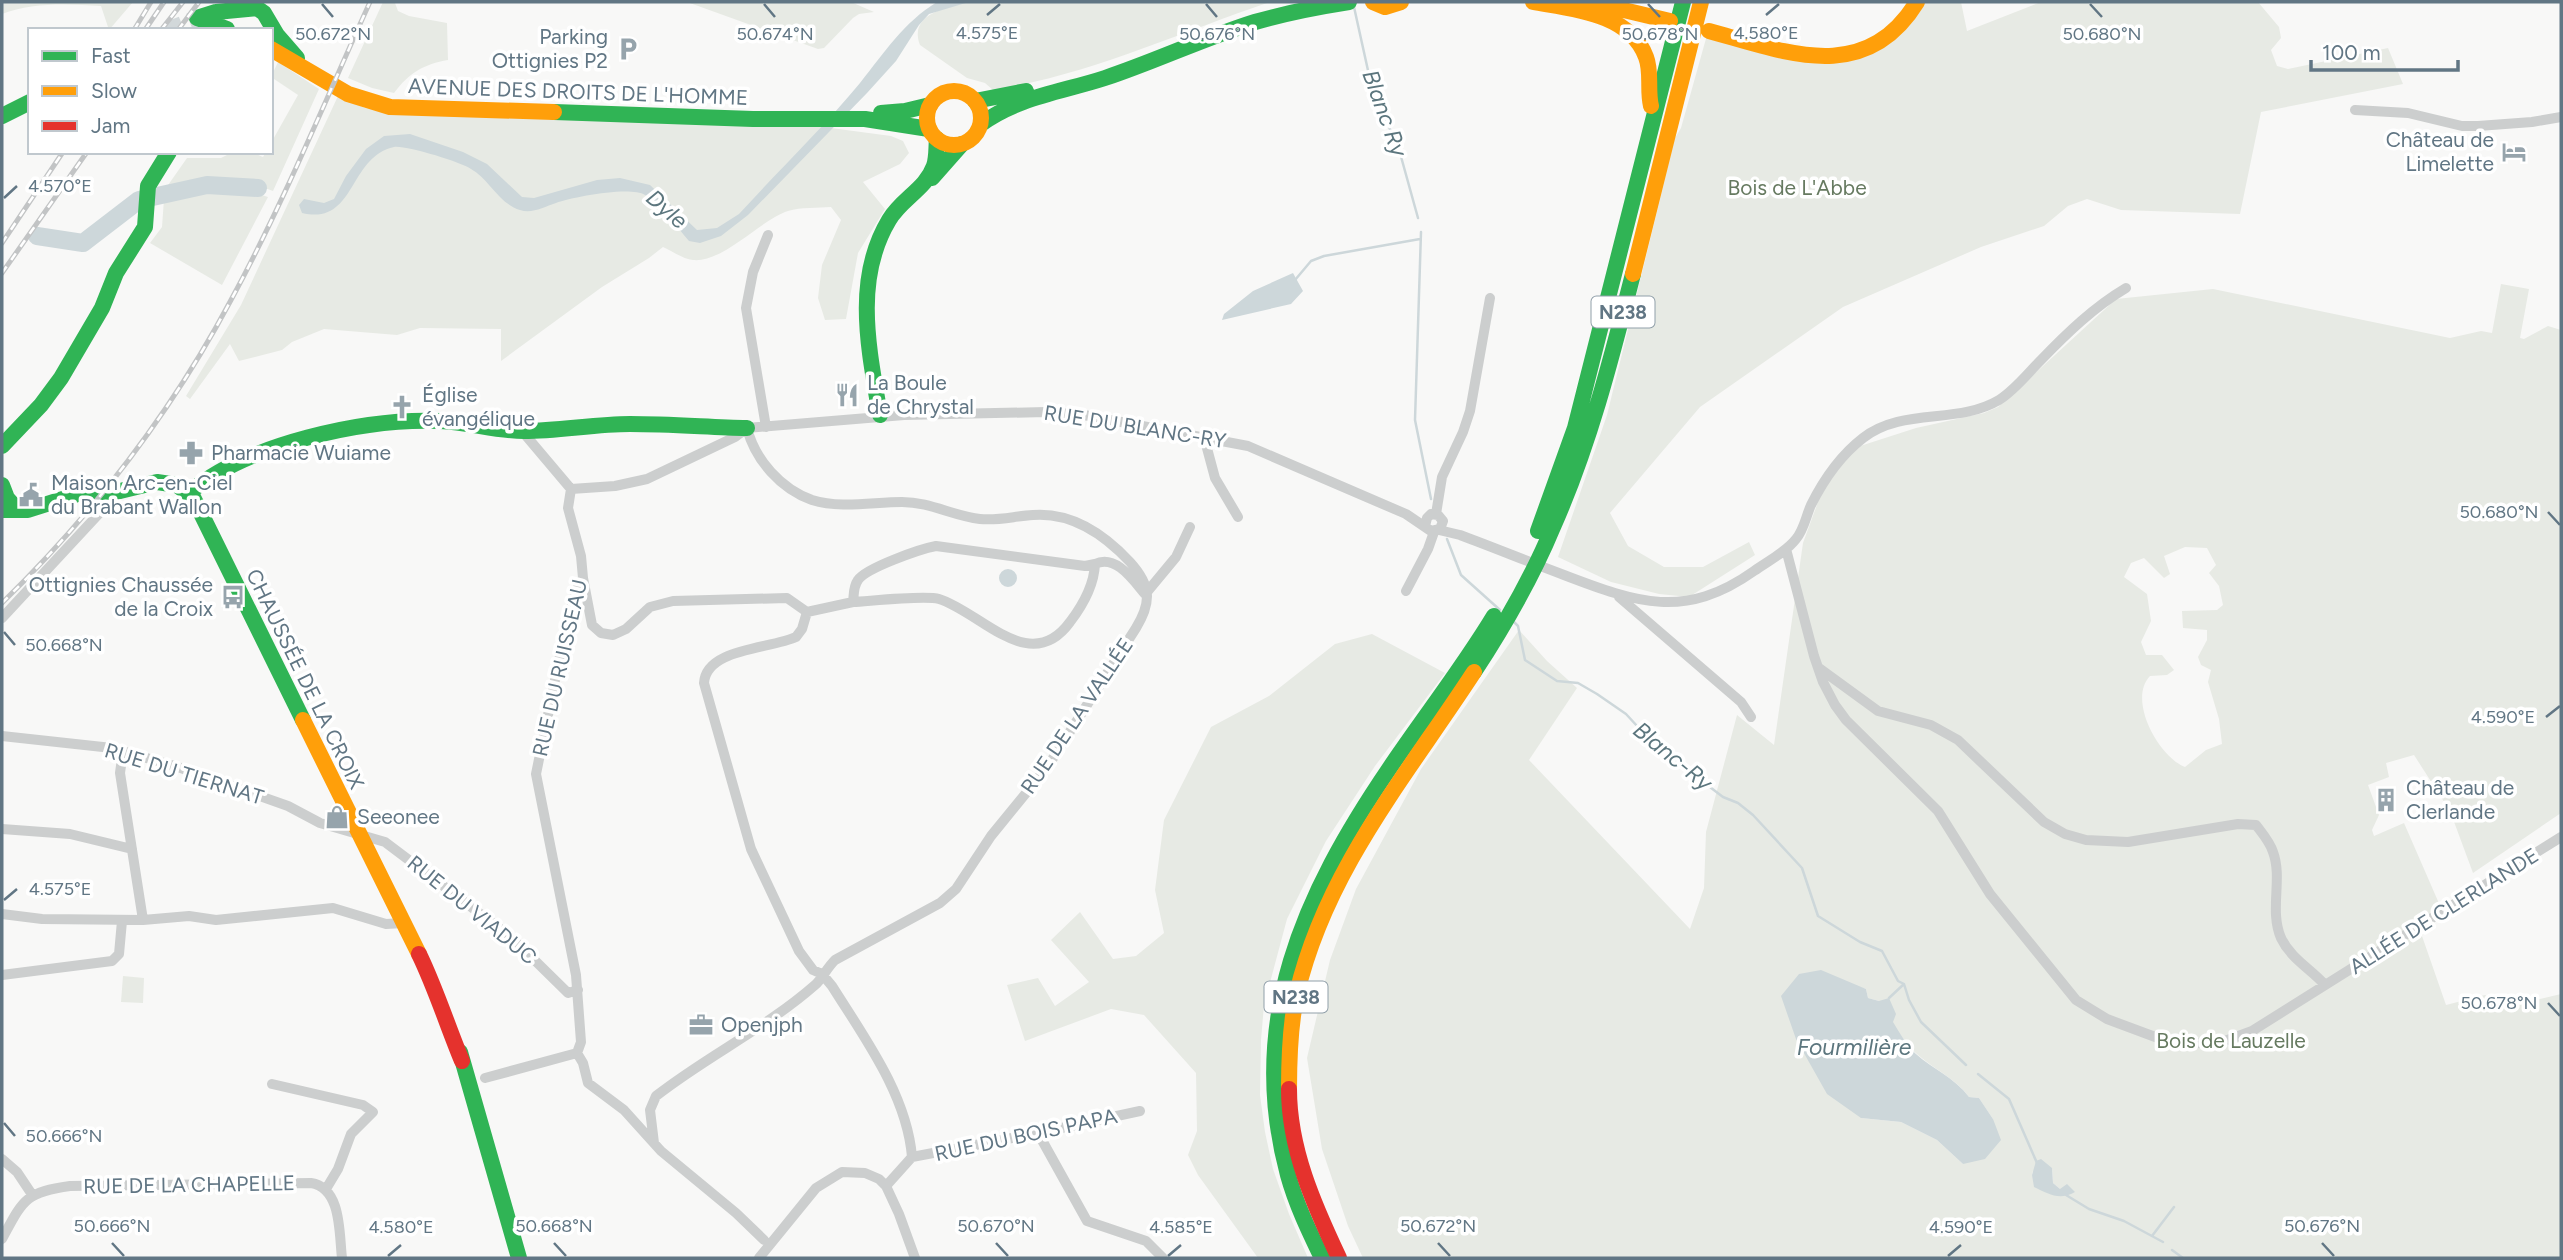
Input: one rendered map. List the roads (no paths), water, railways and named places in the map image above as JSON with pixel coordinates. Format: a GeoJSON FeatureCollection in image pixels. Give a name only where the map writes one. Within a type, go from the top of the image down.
{"type":"FeatureCollection","features":[{"type":"Feature","properties":{"kind":"main road"},"geometry":{"type":"LineString","coordinates":[[975,101],[1012,95],[1099,69],[1253,12],[1290,2]]}},
{"type":"Feature","properties":{"kind":"main road"},"geometry":{"type":"LineString","coordinates":[[920,185],[938,174],[962,144],[974,136],[981,124],[998,111],[1103,78],[1255,22],[1349,2]]}},
{"type":"Feature","properties":{"kind":"main road"},"geometry":{"type":"LineString","coordinates":[[1373,2],[1385,6],[1401,2]]}},
{"type":"Feature","properties":{"kind":"main road"},"geometry":{"type":"LineString","coordinates":[[1534,2],[1602,17],[1634,37],[1643,48],[1647,61],[1649,102],[1655,116]]}},
{"type":"Feature","properties":{"kind":"main road"},"geometry":{"type":"LineString","coordinates":[[1589,2],[1675,12]]}},
{"type":"Feature","properties":{"kind":"main road","name":"N238"},"geometry":{"type":"LineString","coordinates":[[1322,1258],[1295,1198],[1282,1153],[1273,1083],[1275,1028],[1284,980],[1309,908],[1348,834],[1410,751],[1471,677],[1526,587],[1556,503],[1589,432],[1612,355],[1701,2]]}},
{"type":"Feature","properties":{"kind":"main road"},"geometry":{"type":"LineString","coordinates":[[1906,2],[1883,28],[1841,47],[1774,42],[1710,28],[1811,56],[1836,57],[1859,52],[1882,40],[1901,25],[1917,2]]}},
{"type":"Feature","properties":{"kind":"main road"},"geometry":{"type":"LineString","coordinates":[[1636,3],[1675,12]]}},
{"type":"Feature","properties":{"kind":"main road","name":"AVENUE DES DROITS DE L'HOMME"},"geometry":{"type":"LineString","coordinates":[[237,9],[247,5],[257,8],[267,14],[271,27]]}},
{"type":"Feature","properties":{"kind":"main road"},"geometry":{"type":"LineString","coordinates":[[224,28],[197,18],[207,12],[237,9]]}},
{"type":"Feature","properties":{"kind":"main road"},"geometry":{"type":"LineString","coordinates":[[227,28],[230,18],[237,9]]}},
{"type":"Feature","properties":{"kind":"main road","name":"N238"},"geometry":{"type":"LineString","coordinates":[[1556,503],[1655,116],[1675,12]]}},
{"type":"Feature","properties":{"kind":"main road","name":"AVENUE DES DROITS DE L'HOMME"},"geometry":{"type":"LineString","coordinates":[[273,30],[308,70]]}},
{"type":"Feature","properties":{"kind":"main road","name":"AVENUE DES DROITS DE L'HOMME"},"geometry":{"type":"LineString","coordinates":[[273,50],[356,98],[390,107],[855,119]]}},
{"type":"Feature","properties":{"kind":"main road"},"geometry":{"type":"LineString","coordinates":[[880,415],[866,320],[867,281],[872,255],[888,221],[934,166],[933,134],[926,118],[930,105],[941,94],[953,91],[964,93],[975,101],[981,124]]}},
{"type":"Feature","properties":{"kind":"main road"},"geometry":{"type":"LineString","coordinates":[[2,116],[28,103]]}},
{"type":"Feature","properties":{"kind":"main road"},"geometry":{"type":"LineString","coordinates":[[855,119],[864,115],[905,111],[930,105]]}},
{"type":"Feature","properties":{"kind":"main road"},"geometry":{"type":"LineString","coordinates":[[855,119],[905,123],[933,134],[946,144],[962,144]]}},
{"type":"Feature","properties":{"kind":"main road"},"geometry":{"type":"LineString","coordinates":[[2,446],[41,405],[61,378],[102,307],[116,273],[145,227],[148,192],[153,175],[168,154]]}},
{"type":"Feature","properties":{"kind":"main road"},"geometry":{"type":"LineString","coordinates":[[6,502],[36,509],[78,494],[120,491],[157,482],[177,485],[189,493],[199,481],[213,473],[265,450],[305,438],[416,421],[494,426],[522,431],[628,424],[747,428]]}},
{"type":"Feature","properties":{"kind":"main road","name":"CHAUSSÉE DE LA CROIX"},"geometry":{"type":"LineString","coordinates":[[189,493],[198,506],[434,985],[462,1061],[519,1258]]}},
{"type":"Feature","properties":{"kind":"main road","name":"N238"},"geometry":{"type":"LineString","coordinates":[[1339,1258],[1308,1191],[1297,1149],[1289,1108],[1290,1025],[1305,960],[1328,902],[1410,751]]}},
{"type":"Feature","properties":{"kind":"street"},"geometry":{"type":"LineString","coordinates":[[2355,110],[2408,113],[2462,126],[2532,122],[2561,117]]}},
{"type":"Feature","properties":{"kind":"street"},"geometry":{"type":"LineString","coordinates":[[766,426],[747,308],[753,272],[768,235]]}},
{"type":"Feature","properties":{"kind":"street","name":"RUE DU BLANC-RY"},"geometry":{"type":"LineString","coordinates":[[571,489],[615,486],[647,479],[735,438],[747,428],[880,415],[1060,412],[1254,448],[1406,514],[1618,596],[1654,603],[1692,600],[1727,589],[1786,549],[1797,538],[1821,488],[1840,461],[1861,440],[1891,422],[1959,413],[2000,399],[2077,324],[2126,288]]}},
{"type":"Feature","properties":{"kind":"street"},"geometry":{"type":"LineString","coordinates":[[1406,591],[1428,549],[1442,477],[1463,432],[1490,298]]}},
{"type":"Feature","properties":{"kind":"street"},"geometry":{"type":"LineString","coordinates":[[747,428],[755,451],[774,474],[808,498],[837,504],[924,504],[984,519],[1039,514],[1069,519],[1109,541],[1138,572],[1147,595]]}},
{"type":"Feature","properties":{"kind":"street"},"geometry":{"type":"LineString","coordinates":[[522,431],[571,489]]}},
{"type":"Feature","properties":{"kind":"street"},"geometry":{"type":"LineString","coordinates":[[1204,437],[1215,478],[1238,517]]}},
{"type":"Feature","properties":{"kind":"street","name":"RUE DU RUISSEAU"},"geometry":{"type":"LineString","coordinates":[[571,489],[568,508],[582,556],[583,578],[576,591],[565,631],[536,774],[578,990],[581,1042],[577,1053]]}},
{"type":"Feature","properties":{"kind":"street"},"geometry":{"type":"LineString","coordinates":[[2,618],[120,491]]}},
{"type":"Feature","properties":{"kind":"street","name":"RUE DE LA VALLÉE"},"geometry":{"type":"LineString","coordinates":[[654,1143],[650,1110],[656,1096],[773,1018],[816,985],[822,974],[842,956],[953,894],[991,836],[1053,758],[1145,613],[1147,595],[1176,557],[1191,527]]}},
{"type":"Feature","properties":{"kind":"street"},"geometry":{"type":"LineString","coordinates":[[853,602],[854,586],[863,574],[922,548],[936,546],[1085,566],[1100,562],[1114,563],[1147,595]]}},
{"type":"Feature","properties":{"kind":"street","name":"ALLÉE DE CLERLANDE"},"geometry":{"type":"LineString","coordinates":[[1786,549],[1823,682],[1838,709],[1930,802],[1990,894],[2068,990],[2090,1011],[2166,1041],[2212,1044],[2252,1031],[2561,836]]}},
{"type":"Feature","properties":{"kind":"street"},"geometry":{"type":"LineString","coordinates":[[583,578],[592,625],[607,636],[622,631],[653,605],[668,601],[787,598],[807,611],[853,602],[938,598],[1007,639],[1040,643],[1059,637],[1073,619],[1094,581],[1095,564]]}},
{"type":"Feature","properties":{"kind":"street","name":"RUE DU BLANC-RY"},"geometry":{"type":"LineString","coordinates":[[1618,596],[1741,702],[1751,717]]}},
{"type":"Feature","properties":{"kind":"street"},"geometry":{"type":"LineString","coordinates":[[807,611],[802,629],[796,636],[718,659],[706,673],[704,683],[751,849],[799,951],[813,970],[822,974],[843,1004],[895,1092],[908,1130],[912,1157],[886,1186]]}},
{"type":"Feature","properties":{"kind":"street","name":"ALLÉE DE CLERLANDE"},"geometry":{"type":"LineString","coordinates":[[1819,668],[1878,711],[1931,725],[1958,740],[2044,822],[2065,834],[2086,840],[2127,842],[2238,824],[2256,825],[2269,842],[2275,861],[2276,914],[2281,938],[2293,956],[2325,985]]}},
{"type":"Feature","properties":{"kind":"street","name":"RUE DU TIERNAT"},"geometry":{"type":"LineString","coordinates":[[2,736],[123,751],[178,767],[288,806],[320,823],[359,836]]}},
{"type":"Feature","properties":{"kind":"street"},"geometry":{"type":"LineString","coordinates":[[123,751],[120,773],[143,920]]}},
{"type":"Feature","properties":{"kind":"street"},"geometry":{"type":"LineString","coordinates":[[2,828],[70,834],[132,849]]}},
{"type":"Feature","properties":{"kind":"street","name":"RUE DU VIADUC"},"geometry":{"type":"LineString","coordinates":[[359,836],[385,842],[511,937],[568,993],[578,990]]}},
{"type":"Feature","properties":{"kind":"street"},"geometry":{"type":"LineString","coordinates":[[2,914],[42,919],[122,921],[189,916],[216,920],[333,908],[386,924],[403,923]]}},
{"type":"Feature","properties":{"kind":"street"},"geometry":{"type":"LineString","coordinates":[[2,975],[112,961],[119,954],[122,921]]}},
{"type":"Feature","properties":{"kind":"street"},"geometry":{"type":"LineString","coordinates":[[485,1078],[577,1053],[583,1063],[588,1083],[624,1110],[654,1143],[764,1240]]}},
{"type":"Feature","properties":{"kind":"street"},"geometry":{"type":"LineString","coordinates":[[272,1084],[363,1105],[373,1112],[351,1134],[338,1169],[326,1189]]}},
{"type":"Feature","properties":{"kind":"street","name":"RUE DU BOIS PAPA"},"geometry":{"type":"LineString","coordinates":[[912,1157],[1140,1111]]}},
{"type":"Feature","properties":{"kind":"street"},"geometry":{"type":"LineString","coordinates":[[1038,1133],[1087,1221],[1135,1235],[1156,1248],[1163,1258]]}},
{"type":"Feature","properties":{"kind":"street"},"geometry":{"type":"LineString","coordinates":[[2,1159],[18,1172],[33,1196],[19,1208],[2,1238]]}},
{"type":"Feature","properties":{"kind":"street"},"geometry":{"type":"LineString","coordinates":[[759,1258],[816,1188],[828,1178],[842,1172],[865,1173],[879,1179],[886,1186],[900,1214],[915,1258]]}},
{"type":"Feature","properties":{"kind":"street","name":"RUE DE LA CHAPELLE"},"geometry":{"type":"LineString","coordinates":[[33,1196],[41,1190],[71,1186],[311,1183],[326,1189],[334,1201],[342,1258]]}},
{"type":"Feature","properties":{"kind":"water","name":"Dyle"},"geometry":{"type":"Polygon","coordinates":[[[937,2],[969,2],[929,14],[896,61],[748,215],[721,236],[700,243],[689,241],[669,216],[645,195],[615,192],[588,195],[538,210],[524,211],[506,202],[477,173],[465,166],[400,147],[379,153],[368,163],[333,210],[320,214],[302,213],[299,205],[304,199],[324,203],[334,199],[346,176],[366,149],[384,136],[410,134],[463,152],[487,164],[522,197],[534,198],[597,180],[620,178],[650,185],[697,230],[717,228],[739,214],[831,116],[904,29],[937,2]]]}},
{"type":"Feature","properties":{"kind":"water"},"geometry":{"type":"Polygon","coordinates":[[[1293,273],[1303,291],[1291,304],[1222,320],[1224,314],[1253,291],[1293,273]]]}},
{"type":"Feature","properties":{"kind":"water"},"geometry":{"type":"Polygon","coordinates":[[[1004,569],[1012,569],[1017,578],[1015,585],[1004,587],[999,582],[999,574],[1004,569]]]}},
{"type":"Feature","properties":{"kind":"water","name":"Fourmilière"},"geometry":{"type":"Polygon","coordinates":[[[1821,970],[1866,989],[1868,998],[1879,1001],[1889,998],[1896,1014],[1893,1022],[1912,1050],[1957,1084],[1969,1097],[1979,1098],[1993,1119],[2001,1140],[1985,1159],[1963,1164],[1937,1140],[1901,1122],[1861,1118],[1827,1094],[1796,1039],[1781,996],[1799,974],[1821,970]]]}},
{"type":"Feature","properties":{"kind":"water"},"geometry":{"type":"Polygon","coordinates":[[[2041,1159],[2052,1168],[2053,1183],[2060,1189],[2067,1184],[2075,1192],[2059,1196],[2034,1187],[2032,1175],[2036,1161],[2041,1159]]]}},
{"type":"Feature","properties":{"kind":"waterway","name":"Blanc Ry"},"geometry":{"type":"LineString","coordinates":[[1354,7],[1371,84],[1400,153],[1418,218]]}},
{"type":"Feature","properties":{"kind":"waterway","name":"Dyle"},"geometry":{"type":"LineString","coordinates":[[37,236],[83,243],[139,200],[207,185],[258,188]]}},
{"type":"Feature","properties":{"kind":"waterway","name":"Blanc-Ry"},"geometry":{"type":"LineString","coordinates":[[1421,232],[1415,420],[1431,499]]}},
{"type":"Feature","properties":{"kind":"waterway"},"geometry":{"type":"LineString","coordinates":[[1295,280],[1311,261],[1324,256],[1420,239]]}},
{"type":"Feature","properties":{"kind":"waterway","name":"Blanc-Ry"},"geometry":{"type":"LineString","coordinates":[[1447,539],[1461,575],[1500,610]]}},
{"type":"Feature","properties":{"kind":"waterway","name":"Blanc-Ry"},"geometry":{"type":"LineString","coordinates":[[1513,621],[1518,626],[1525,660],[1557,681],[1578,683],[1597,694],[1626,714],[1650,740],[1702,781],[1753,815],[1802,868],[1818,916],[1860,942],[1882,951],[1898,981],[1904,984],[1921,1022],[1966,1065]]}},
{"type":"Feature","properties":{"kind":"waterway"},"geometry":{"type":"LineString","coordinates":[[1889,998],[1904,984]]}},
{"type":"Feature","properties":{"kind":"waterway"},"geometry":{"type":"LineString","coordinates":[[1978,1074],[2009,1099],[2037,1163]]}},
{"type":"Feature","properties":{"kind":"waterway"},"geometry":{"type":"LineString","coordinates":[[2066,1195],[2089,1209],[2124,1221],[2163,1242]]}},
{"type":"Feature","properties":{"kind":"waterway"},"geometry":{"type":"LineString","coordinates":[[2152,1236],[2174,1207]]}},
{"type":"Feature","properties":{"kind":"waterway"},"geometry":{"type":"LineString","coordinates":[[2172,1250],[2183,1258]]}},
{"type":"Feature","properties":{"kind":"tunnel"},"geometry":{"type":"LineString","coordinates":[[172,28],[197,18]]}},
{"type":"Feature","properties":{"kind":"railway"},"geometry":{"type":"LineString","coordinates":[[135,28],[151,2]]}},
{"type":"Feature","properties":{"kind":"railway"},"geometry":{"type":"LineString","coordinates":[[146,28],[164,2]]}},
{"type":"Feature","properties":{"kind":"railway"},"geometry":{"type":"LineString","coordinates":[[163,28],[183,2]]}},
{"type":"Feature","properties":{"kind":"railway"},"geometry":{"type":"LineString","coordinates":[[180,28],[199,2]]}},
{"type":"Feature","properties":{"kind":"railway"},"geometry":{"type":"LineString","coordinates":[[2,603],[99,498],[156,422],[208,342],[268,227],[370,2]]}},
{"type":"Feature","properties":{"kind":"railway"},"geometry":{"type":"LineString","coordinates":[[2,243],[62,154]]}},
{"type":"Feature","properties":{"kind":"railway"},"geometry":{"type":"LineString","coordinates":[[2,273],[86,154]]}},
{"type":"Feature","properties":{"kind":"place","name":"Parking Ottignies P2"},"geometry":{"type":"Point","coordinates":[628,49]}},
{"type":"Feature","properties":{"kind":"place","name":"Château de Limelette"},"geometry":{"type":"Point","coordinates":[2514,152]}},
{"type":"Feature","properties":{"kind":"place","name":"La Boule de Chrystal"},"geometry":{"type":"Point","coordinates":[847,395]}},
{"type":"Feature","properties":{"kind":"place","name":"Église évangélique"},"geometry":{"type":"Point","coordinates":[402,407]}},
{"type":"Feature","properties":{"kind":"place","name":"Pharmacie Wuiame"},"geometry":{"type":"Point","coordinates":[191,453]}},
{"type":"Feature","properties":{"kind":"place","name":"Maison Arc-en-Ciel du Brabant Wallon"},"geometry":{"type":"Point","coordinates":[31,495]}},
{"type":"Feature","properties":{"kind":"place","name":"Ottignies Chaussée de la Croix"},"geometry":{"type":"Point","coordinates":[233,597]}},
{"type":"Feature","properties":{"kind":"place","name":"Château de Clerlande"},"geometry":{"type":"Point","coordinates":[2386,800]}},
{"type":"Feature","properties":{"kind":"place","name":"Seeonee"},"geometry":{"type":"Point","coordinates":[337,817]}},
{"type":"Feature","properties":{"kind":"place","name":"Openjph"},"geometry":{"type":"Point","coordinates":[701,1025]}},
{"type":"Feature","properties":{"kind":"park label","name":"Bois de L'Abbe"},"geometry":{"type":"Point","coordinates":[1797,188]}},
{"type":"Feature","properties":{"kind":"park label","name":"Bois de Lauzelle"},"geometry":{"type":"Point","coordinates":[2231,1041]}}]}
